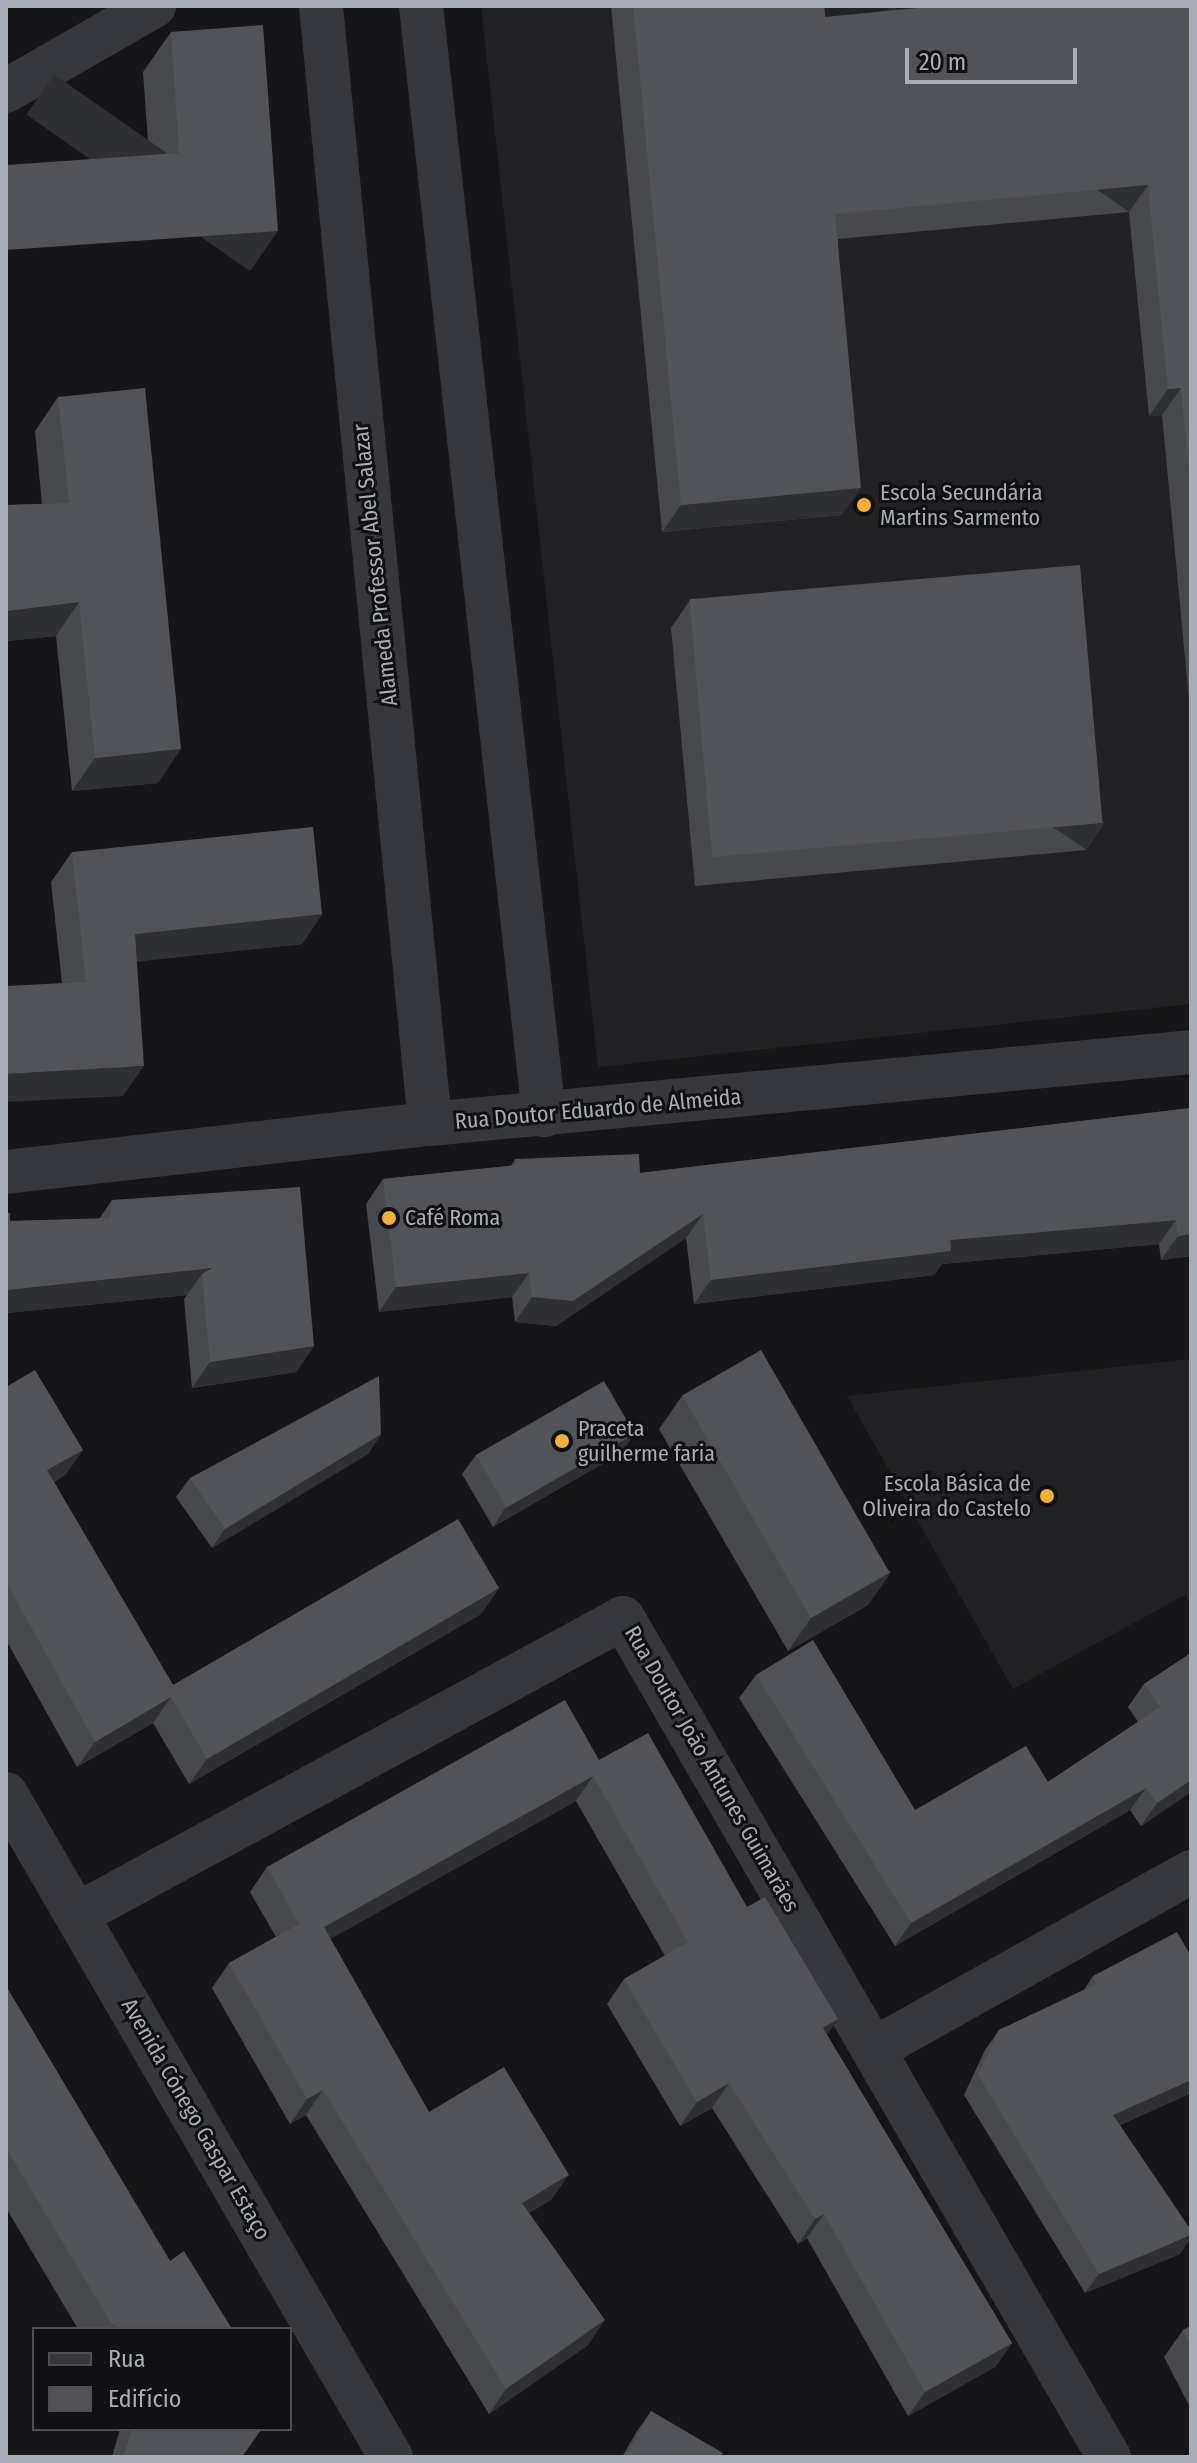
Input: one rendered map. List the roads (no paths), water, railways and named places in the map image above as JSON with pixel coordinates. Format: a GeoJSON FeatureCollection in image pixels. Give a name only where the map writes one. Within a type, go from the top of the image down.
{"type":"FeatureCollection","features":[{"type":"Feature","properties":{"kind":"street"},"geometry":{"type":"LineString","coordinates":[[6,91],[154,6]]}},
{"type":"Feature","properties":{"kind":"street","name":"Alameda Professor Abel Salazar"},"geometry":{"type":"LineString","coordinates":[[321,6],[430,1124]]}},
{"type":"Feature","properties":{"kind":"street"},"geometry":{"type":"LineString","coordinates":[[421,6],[544,1115]]}},
{"type":"Feature","properties":{"kind":"street","name":"Rua Doutor Eduardo de Almeida"},"geometry":{"type":"LineString","coordinates":[[6,1172],[430,1124],[1191,1052]]}},
{"type":"Feature","properties":{"kind":"street","name":"Rua Doutor João Antunes Guimarães"},"geometry":{"type":"LineString","coordinates":[[78,1914],[623,1618],[876,2048],[1109,2457]]}},
{"type":"Feature","properties":{"kind":"street","name":"Avenida Cónego Gaspar Estaço"},"geometry":{"type":"LineString","coordinates":[[6,1794],[78,1914],[383,2454]]}},
{"type":"Feature","properties":{"kind":"street"},"geometry":{"type":"LineString","coordinates":[[876,2048],[1191,1872]]}},
{"type":"Feature","properties":{"kind":"place","name":"Escola Secundária Martins Sarmento"},"geometry":{"type":"Point","coordinates":[864,505]}},
{"type":"Feature","properties":{"kind":"place","name":"Café Roma"},"geometry":{"type":"Point","coordinates":[389,1218]}},
{"type":"Feature","properties":{"kind":"place","name":"Praceta guilherme faria"},"geometry":{"type":"Point","coordinates":[562,1441]}},
{"type":"Feature","properties":{"kind":"place","name":"Escola Básica de Oliveira do Castelo"},"geometry":{"type":"Point","coordinates":[1047,1496]}}]}
